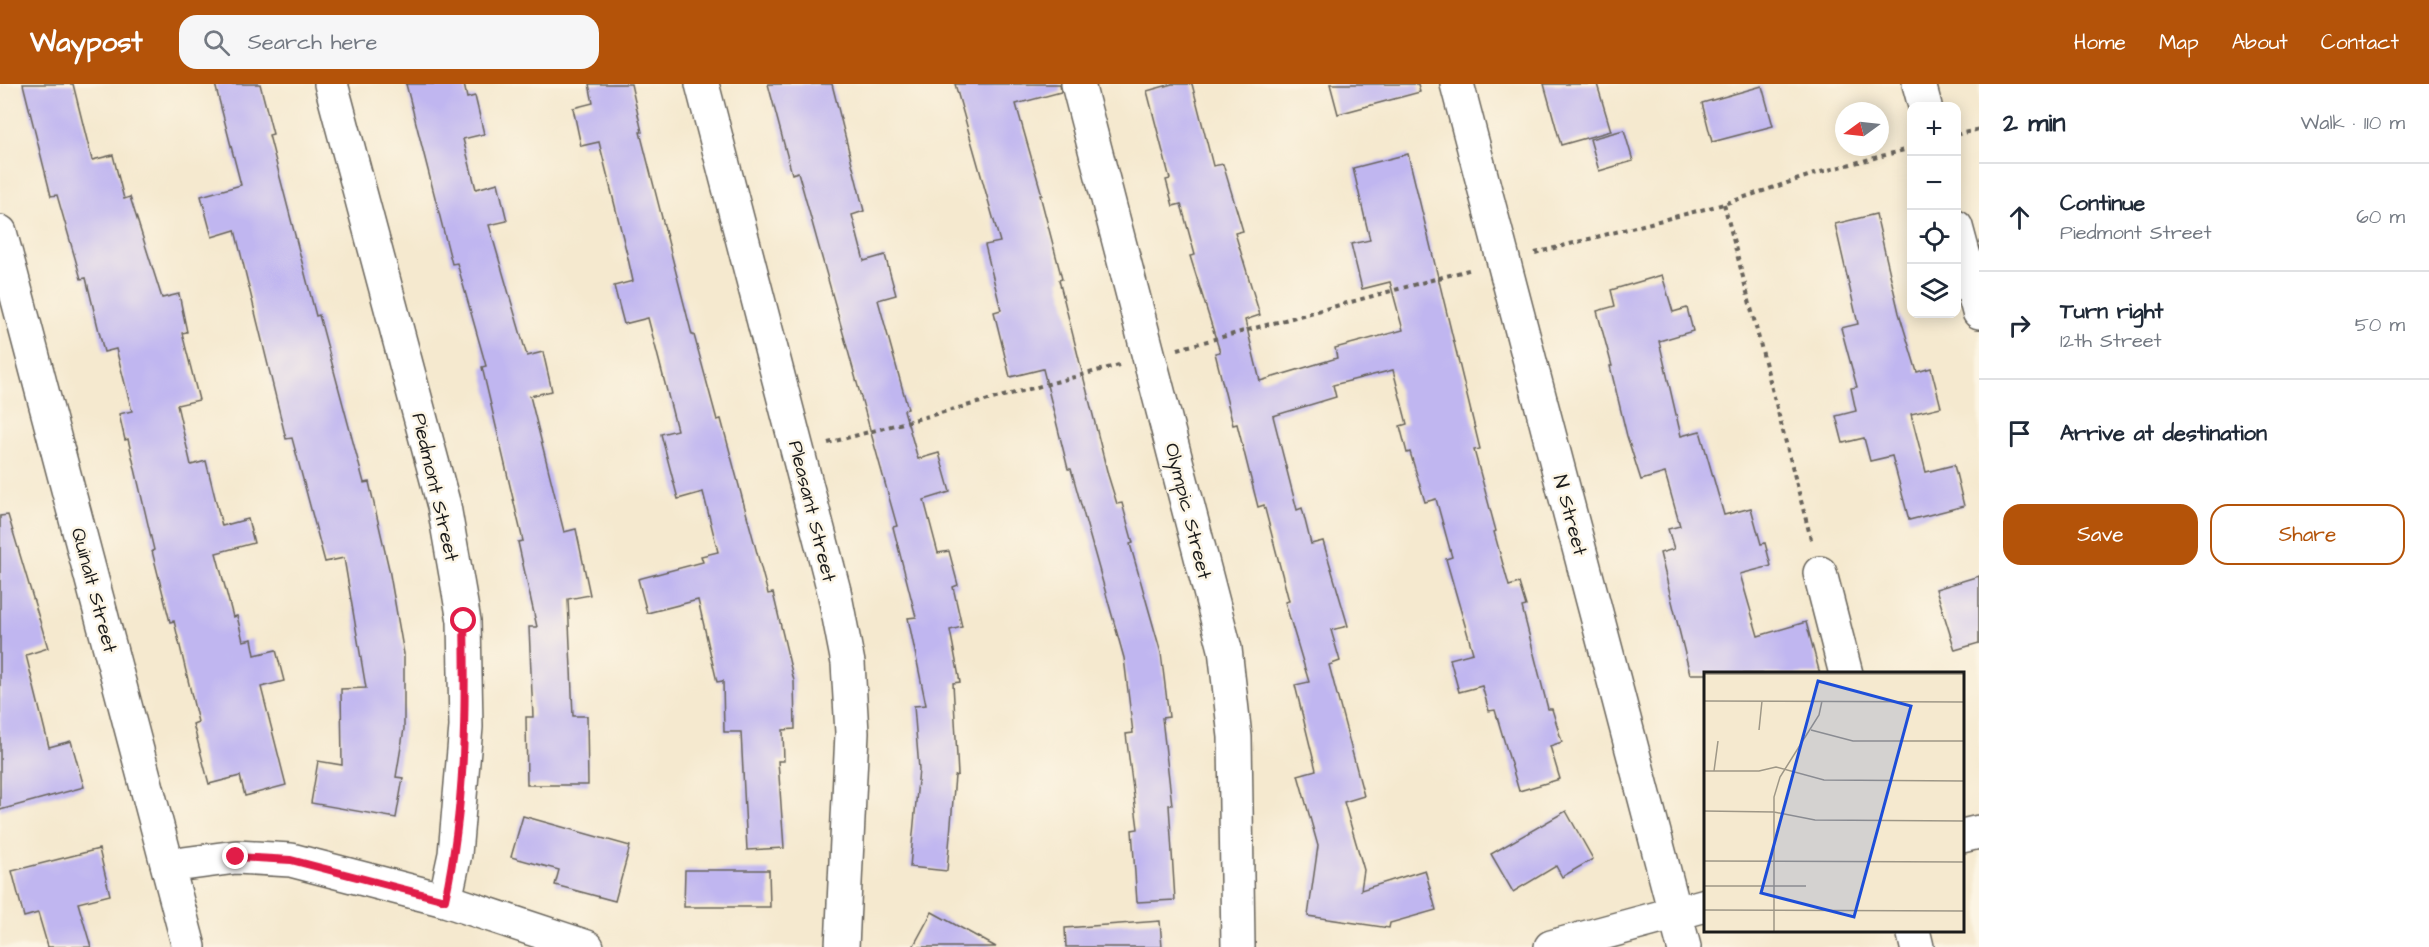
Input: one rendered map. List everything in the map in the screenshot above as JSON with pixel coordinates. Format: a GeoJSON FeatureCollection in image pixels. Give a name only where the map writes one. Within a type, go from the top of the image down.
{"type":"FeatureCollection","features":[{"type":"Feature","properties":{"kind":"street","name":"Piedmont Street"},"geometry":{"type":"LineString","coordinates":[[332,84],[444,506],[464,621],[466,728],[455,854],[445,900]]}},
{"type":"Feature","properties":{"kind":"street","name":"Pleasant Street"},"geometry":{"type":"LineString","coordinates":[[702,84],[834,591],[848,663],[852,733],[842,947]]}},
{"type":"Feature","properties":{"kind":"street","name":"Olympic Street"},"geometry":{"type":"LineString","coordinates":[[1078,84],[1225,649],[1235,737],[1238,947]]}},
{"type":"Feature","properties":{"kind":"street","name":"N Street"},"geometry":{"type":"LineString","coordinates":[[1457,84],[1684,947]]}},
{"type":"Feature","properties":{"kind":"street"},"geometry":{"type":"LineString","coordinates":[[1919,84],[1924,102]]}},
{"type":"Feature","properties":{"kind":"street","name":"Quinalt Street"},"geometry":{"type":"LineString","coordinates":[[0,232],[189,947]]}},
{"type":"Feature","properties":{"kind":"street"},"geometry":{"type":"LineString","coordinates":[[1961,245],[1979,312]]}},
{"type":"Feature","properties":{"kind":"street"},"geometry":{"type":"LineString","coordinates":[[1820,573],[1845,672]]}},
{"type":"Feature","properties":{"kind":"street"},"geometry":{"type":"LineString","coordinates":[[1964,836],[1979,832]]}},
{"type":"Feature","properties":{"kind":"street"},"geometry":{"type":"LineString","coordinates":[[168,866],[236,857],[291,860],[445,900],[587,947]]}},
{"type":"Feature","properties":{"kind":"street"},"geometry":{"type":"LineString","coordinates":[[1551,947],[1704,906]]}},
{"type":"Feature","properties":{"kind":"street"},"geometry":{"type":"LineString","coordinates":[[1913,932],[1917,947]]}},
{"type":"Feature","properties":{"kind":"path"},"geometry":{"type":"LineString","coordinates":[[1961,134],[1979,129]]}},
{"type":"Feature","properties":{"kind":"path"},"geometry":{"type":"LineString","coordinates":[[1504,261],[1724,204],[1817,173],[1907,149]]}},
{"type":"Feature","properties":{"kind":"path"},"geometry":{"type":"LineString","coordinates":[[1724,204],[1820,573]]}},
{"type":"Feature","properties":{"kind":"building"},"geometry":{"type":"Polygon","coordinates":[[[23,84],[73,84],[92,160],[113,155],[124,199],[130,197],[162,298],[179,294],[187,332],[182,333],[199,400],[177,405],[191,465],[206,461],[222,526],[248,519],[254,543],[216,553],[233,617],[237,616],[243,641],[252,639],[255,655],[276,650],[284,681],[261,687],[286,785],[245,796],[240,776],[209,784],[193,724],[198,722],[174,621],[170,622],[128,439],[125,440],[119,414],[132,411],[116,349],[104,352],[86,278],[81,279],[57,195],[51,196],[23,84]]]}},
{"type":"Feature","properties":{"kind":"building"},"geometry":{"type":"Polygon","coordinates":[[[215,84],[260,84],[273,134],[269,135],[316,316],[319,315],[364,483],[369,482],[389,569],[404,654],[404,729],[396,777],[403,778],[396,818],[311,803],[318,761],[342,765],[341,689],[366,688],[344,558],[325,562],[292,438],[286,439],[235,230],[212,237],[201,196],[241,185],[215,84]]]}},
{"type":"Feature","properties":{"kind":"building"},"geometry":{"type":"Polygon","coordinates":[[[406,84],[464,84],[467,98],[475,96],[484,134],[463,139],[476,189],[498,183],[507,221],[489,225],[527,356],[543,352],[552,391],[530,396],[564,532],[576,529],[590,595],[568,599],[573,716],[587,716],[588,785],[527,785],[526,717],[533,717],[529,627],[537,627],[518,542],[523,541],[482,367],[486,366],[457,263],[452,264],[406,84]]]}},
{"type":"Feature","properties":{"kind":"building"},"geometry":{"type":"Polygon","coordinates":[[[589,84],[631,84],[642,132],[640,132],[692,335],[694,335],[717,420],[721,419],[768,594],[773,593],[794,681],[795,729],[783,730],[784,761],[778,761],[784,848],[747,850],[741,732],[724,732],[723,681],[717,682],[698,600],[647,613],[638,579],[703,562],[701,556],[718,552],[703,492],[678,499],[661,434],[677,430],[648,318],[624,324],[614,286],[633,281],[627,254],[599,142],[581,146],[573,108],[593,103],[589,84]]]}},
{"type":"Feature","properties":{"kind":"building"},"geometry":{"type":"Polygon","coordinates":[[[768,84],[832,84],[864,211],[852,215],[864,261],[885,255],[896,295],[878,300],[908,409],[904,410],[918,459],[939,453],[950,492],[924,500],[938,553],[949,551],[958,585],[953,587],[962,627],[950,630],[960,682],[953,683],[958,775],[955,776],[947,871],[910,867],[919,769],[914,706],[926,705],[908,618],[916,617],[893,527],[897,526],[798,172],[792,174],[768,84]]]}},
{"type":"Feature","properties":{"kind":"building"},"geometry":{"type":"Polygon","coordinates":[[[955,84],[1060,84],[1061,92],[1016,104],[1042,195],[1040,195],[1062,279],[1059,280],[1108,475],[1117,504],[1122,503],[1133,543],[1130,544],[1161,653],[1169,717],[1162,718],[1172,805],[1169,805],[1175,900],[1137,902],[1132,830],[1138,829],[1126,734],[1133,733],[1124,658],[1071,469],[1068,469],[1043,369],[1010,377],[994,312],[1001,310],[985,245],[1000,242],[955,84]]]}},
{"type":"Feature","properties":{"kind":"building"},"geometry":{"type":"Polygon","coordinates":[[[1172,84],[1192,84],[1213,166],[1223,164],[1243,231],[1235,233],[1260,315],[1245,320],[1260,381],[1337,358],[1335,348],[1403,330],[1390,282],[1362,289],[1351,244],[1370,240],[1353,168],[1408,154],[1480,449],[1474,450],[1496,531],[1494,532],[1509,586],[1519,583],[1526,606],[1522,607],[1548,709],[1552,709],[1562,742],[1550,746],[1560,779],[1519,791],[1495,710],[1489,711],[1482,686],[1459,692],[1450,659],[1473,653],[1446,559],[1452,557],[1436,499],[1425,502],[1410,452],[1407,453],[1400,426],[1407,424],[1393,370],[1333,385],[1336,397],[1273,416],[1297,510],[1302,508],[1311,544],[1323,541],[1348,626],[1331,630],[1340,661],[1329,665],[1364,796],[1344,802],[1364,870],[1361,890],[1425,870],[1436,910],[1390,923],[1389,928],[1308,916],[1318,846],[1298,775],[1316,770],[1295,685],[1309,682],[1285,602],[1289,601],[1264,505],[1258,507],[1237,424],[1233,425],[1215,353],[1220,352],[1190,256],[1195,255],[1181,204],[1173,206],[1166,180],[1170,179],[1147,91],[1172,84]]]}},
{"type":"Feature","properties":{"kind":"building"},"geometry":{"type":"Polygon","coordinates":[[[1330,84],[1418,84],[1420,92],[1338,114],[1330,84]]]}},
{"type":"Feature","properties":{"kind":"building"},"geometry":{"type":"Polygon","coordinates":[[[1544,84],[1597,84],[1611,131],[1561,145],[1544,84]]]}},
{"type":"Feature","properties":{"kind":"building"},"geometry":{"type":"Polygon","coordinates":[[[1762,86],[1773,126],[1712,142],[1702,103],[1762,86]]]}},
{"type":"Feature","properties":{"kind":"building"},"geometry":{"type":"Polygon","coordinates":[[[1624,130],[1633,161],[1599,171],[1590,139],[1624,130]]]}},
{"type":"Feature","properties":{"kind":"building"},"geometry":{"type":"Polygon","coordinates":[[[1876,214],[1899,313],[1917,372],[1931,368],[1941,407],[1911,414],[1926,472],[1954,465],[1964,506],[1909,520],[1892,456],[1870,461],[1864,438],[1843,443],[1836,416],[1856,411],[1851,388],[1857,387],[1841,328],[1858,324],[1835,224],[1876,214]]]}},
{"type":"Feature","properties":{"kind":"building"},"geometry":{"type":"Polygon","coordinates":[[[1662,275],[1673,312],[1687,308],[1693,331],[1659,341],[1681,436],[1700,431],[1724,515],[1751,508],[1761,544],[1765,543],[1771,566],[1740,574],[1758,636],[1806,622],[1819,672],[1690,674],[1660,553],[1674,549],[1668,529],[1680,526],[1665,473],[1641,480],[1627,436],[1597,311],[1615,306],[1611,290],[1662,275]]]}},
{"type":"Feature","properties":{"kind":"building"},"geometry":{"type":"Polygon","coordinates":[[[8,515],[48,648],[26,655],[49,747],[71,741],[84,787],[0,810],[0,516],[8,515]]]}},
{"type":"Feature","properties":{"kind":"building"},"geometry":{"type":"Polygon","coordinates":[[[1979,576],[1979,643],[1955,650],[1936,589],[1979,576]]]}},
{"type":"Feature","properties":{"kind":"building"},"geometry":{"type":"Polygon","coordinates":[[[1566,811],[1593,859],[1562,877],[1556,866],[1513,892],[1491,854],[1566,811]]]}},
{"type":"Feature","properties":{"kind":"building"},"geometry":{"type":"Polygon","coordinates":[[[523,816],[630,846],[615,901],[555,885],[559,870],[511,857],[523,816]]]}},
{"type":"Feature","properties":{"kind":"building"},"geometry":{"type":"Polygon","coordinates":[[[99,849],[110,895],[78,903],[91,947],[48,947],[38,913],[24,917],[12,871],[99,849]]]}},
{"type":"Feature","properties":{"kind":"building"},"geometry":{"type":"Polygon","coordinates":[[[685,870],[769,870],[770,907],[684,907],[685,870]]]}},
{"type":"Feature","properties":{"kind":"building"},"geometry":{"type":"Polygon","coordinates":[[[932,912],[996,947],[913,947],[932,912]]]}},
{"type":"Feature","properties":{"kind":"building"},"geometry":{"type":"Polygon","coordinates":[[[1160,921],[1162,947],[1066,947],[1065,928],[1160,921]]]}},
{"type":"Feature","properties":{"kind":"route"},"geometry":{"type":"LineString","coordinates":[[236,857],[291,860],[445,900],[455,854],[466,728],[464,621]]}}]}
